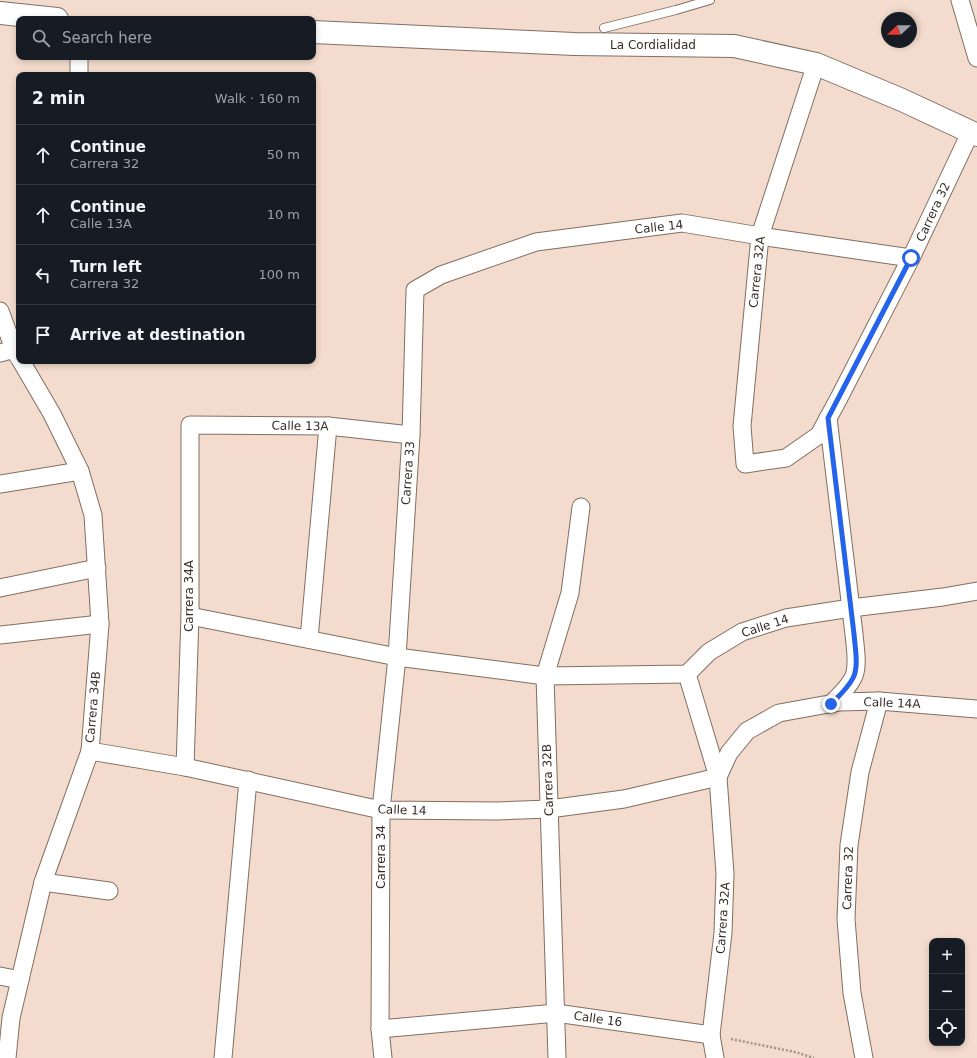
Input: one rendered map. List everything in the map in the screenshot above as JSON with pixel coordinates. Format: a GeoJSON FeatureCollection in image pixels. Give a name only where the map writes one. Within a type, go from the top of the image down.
{"type":"FeatureCollection","features":[{"type":"Feature","properties":{"kind":"main road"},"geometry":{"type":"LineString","coordinates":[[0,13],[28,16]]}},
{"type":"Feature","properties":{"kind":"main road","name":"La Cordialidad"},"geometry":{"type":"LineString","coordinates":[[316,32],[574,44],[734,46],[816,64],[902,100],[974,133]]}},
{"type":"Feature","properties":{"kind":"street"},"geometry":{"type":"LineString","coordinates":[[960,0],[977,58]]}},
{"type":"Feature","properties":{"kind":"street"},"geometry":{"type":"LineString","coordinates":[[79,60],[79,72]]}},
{"type":"Feature","properties":{"kind":"street","name":"Carrera 32A"},"geometry":{"type":"LineString","coordinates":[[816,64],[760,236],[742,426],[745,464],[786,458],[819,434],[828,418]]}},
{"type":"Feature","properties":{"kind":"street","name":"Carrera 32"},"geometry":{"type":"LineString","coordinates":[[828,418],[974,133]]}},
{"type":"Feature","properties":{"kind":"street","name":"Calle 14"},"geometry":{"type":"LineString","coordinates":[[415,290],[441,275],[536,242],[682,223],[911,258]]}},
{"type":"Feature","properties":{"kind":"street","name":"Carrera 33"},"geometry":{"type":"LineString","coordinates":[[397,657],[411,435],[415,290]]}},
{"type":"Feature","properties":{"kind":"street","name":"Carrera 34B"},"geometry":{"type":"LineString","coordinates":[[0,311],[13,355]]}},
{"type":"Feature","properties":{"kind":"street","name":"Carrera 34B"},"geometry":{"type":"LineString","coordinates":[[7,1058],[12,1018],[43,882],[90,751],[100,624],[93,515],[80,471],[52,414],[19,364]]}},
{"type":"Feature","properties":{"kind":"street"},"geometry":{"type":"LineString","coordinates":[[828,418],[854,634],[856,662],[854,677],[836,703]]}},
{"type":"Feature","properties":{"kind":"street","name":"Calle 13A"},"geometry":{"type":"LineString","coordinates":[[190,425],[328,426],[411,435]]}},
{"type":"Feature","properties":{"kind":"street","name":"Carrera 34A"},"geometry":{"type":"LineString","coordinates":[[185,767],[190,616],[190,425]]}},
{"type":"Feature","properties":{"kind":"street"},"geometry":{"type":"LineString","coordinates":[[309,639],[328,426]]}},
{"type":"Feature","properties":{"kind":"street"},"geometry":{"type":"LineString","coordinates":[[0,484],[80,471]]}},
{"type":"Feature","properties":{"kind":"street","name":"Carrera 32B"},"geometry":{"type":"LineString","coordinates":[[557,1058],[545,676],[570,593],[580,507]]}},
{"type":"Feature","properties":{"kind":"street"},"geometry":{"type":"LineString","coordinates":[[0,588],[96,568]]}},
{"type":"Feature","properties":{"kind":"street","name":"Calle 14"},"geometry":{"type":"LineString","coordinates":[[687,674],[709,652],[742,632],[786,618],[977,591]]}},
{"type":"Feature","properties":{"kind":"street"},"geometry":{"type":"LineString","coordinates":[[190,616],[397,657],[545,676],[687,674]]}},
{"type":"Feature","properties":{"kind":"street"},"geometry":{"type":"LineString","coordinates":[[0,635],[100,624]]}},
{"type":"Feature","properties":{"kind":"street","name":"Carrera 34"},"geometry":{"type":"LineString","coordinates":[[383,1058],[380,1029],[381,810],[397,657]]}},
{"type":"Feature","properties":{"kind":"street","name":"Carrera 32A"},"geometry":{"type":"LineString","coordinates":[[687,674],[718,777],[725,874],[723,933],[711,1035],[715,1058]]}},
{"type":"Feature","properties":{"kind":"street","name":"Carrera 32"},"geometry":{"type":"LineString","coordinates":[[864,1058],[852,993],[846,919],[849,845],[871,701]]}},
{"type":"Feature","properties":{"kind":"street","name":"Calle 14A"},"geometry":{"type":"LineString","coordinates":[[718,777],[729,753],[747,731],[779,713],[836,703],[871,701],[977,709]]}},
{"type":"Feature","properties":{"kind":"street","name":"Calle 14"},"geometry":{"type":"LineString","coordinates":[[90,751],[185,767],[381,810],[497,811],[549,809],[624,800],[718,777]]}},
{"type":"Feature","properties":{"kind":"street"},"geometry":{"type":"LineString","coordinates":[[223,1058],[248,780]]}},
{"type":"Feature","properties":{"kind":"street"},"geometry":{"type":"LineString","coordinates":[[43,882],[109,891]]}},
{"type":"Feature","properties":{"kind":"street"},"geometry":{"type":"LineString","coordinates":[[0,976],[20,980]]}},
{"type":"Feature","properties":{"kind":"street","name":"Calle 16"},"geometry":{"type":"LineString","coordinates":[[380,1029],[556,1013],[711,1035]]}},
{"type":"Feature","properties":{"kind":"lane"},"geometry":{"type":"LineString","coordinates":[[604,28],[710,0]]}},
{"type":"Feature","properties":{"kind":"path"},"geometry":{"type":"LineString","coordinates":[[711,1035],[795,1052],[814,1058]]}},
{"type":"Feature","properties":{"kind":"route"},"geometry":{"type":"LineString","coordinates":[[831,704],[842,694],[854,677],[856,662],[854,634],[828,418],[911,258]]}}]}
